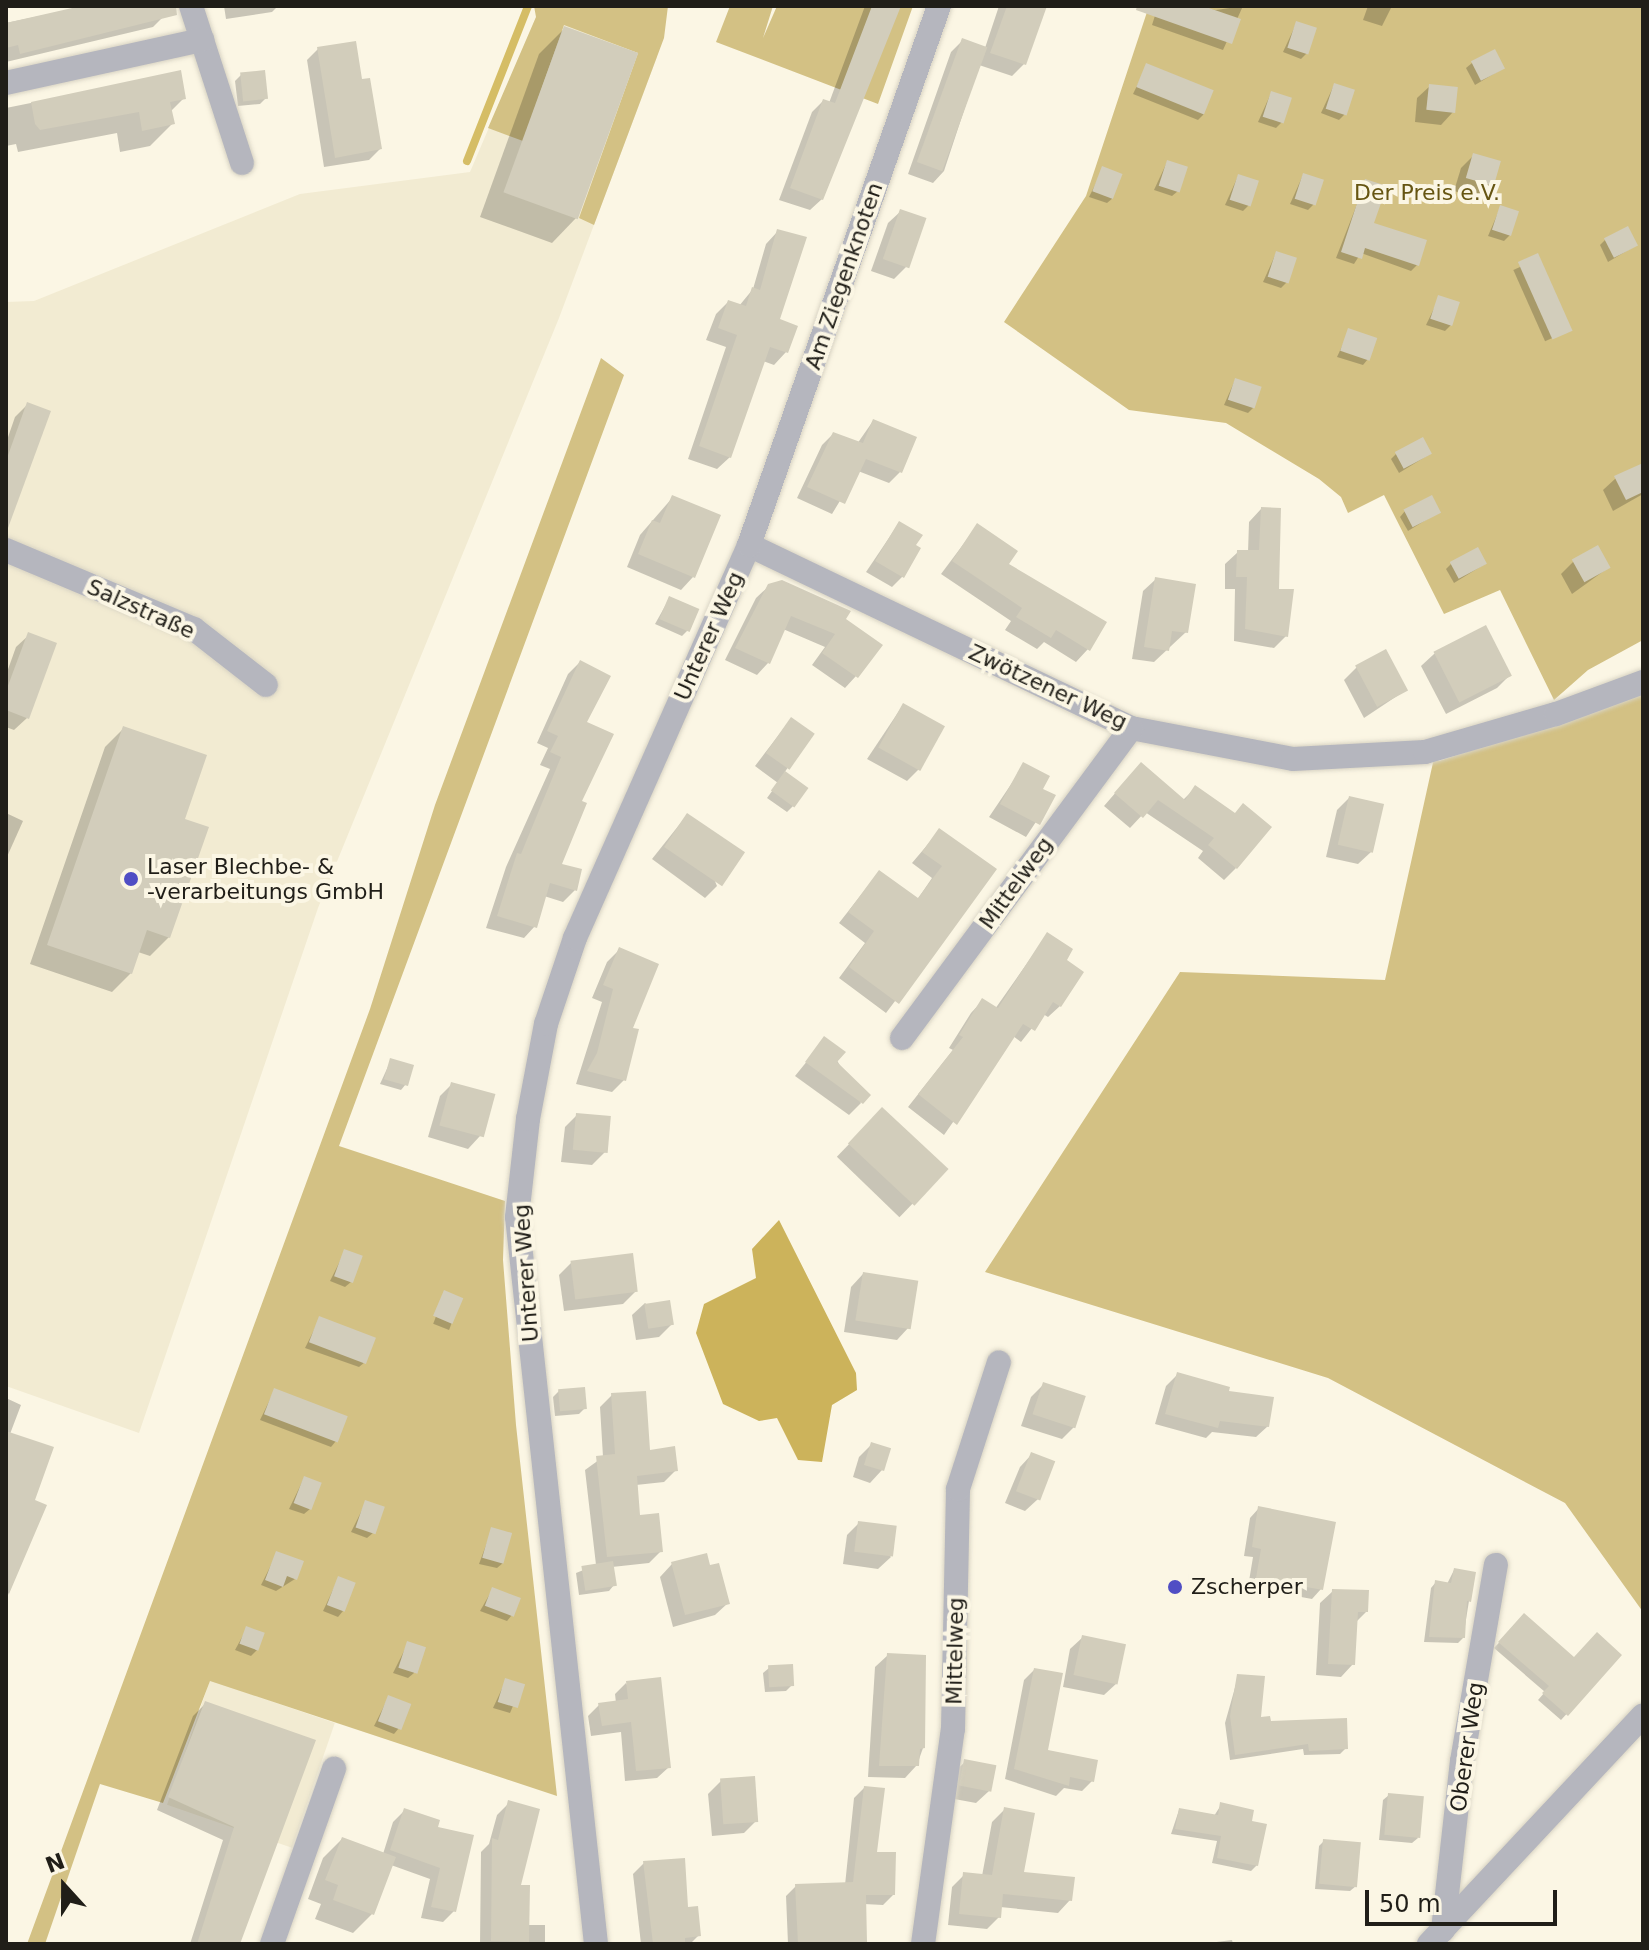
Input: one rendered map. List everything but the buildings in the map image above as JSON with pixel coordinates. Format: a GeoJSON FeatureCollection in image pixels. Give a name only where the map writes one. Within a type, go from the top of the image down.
{"type":"FeatureCollection","features":[{"type":"Feature","properties":{"kind":"street"},"geometry":{"type":"LineString","coordinates":[[191,6],[242,163]]}},
{"type":"Feature","properties":{"kind":"street","name":"Am Ziegenknoten"},"geometry":{"type":"LineString","coordinates":[[749,545],[939,6]]}},
{"type":"Feature","properties":{"kind":"street"},"geometry":{"type":"LineString","coordinates":[[6,83],[202,40]]}},
{"type":"Feature","properties":{"kind":"street","name":"Zwötzener Weg"},"geometry":{"type":"LineString","coordinates":[[749,545],[1131,728],[1293,759],[1403,755],[1556,714],[1643,682]]}},
{"type":"Feature","properties":{"kind":"street","name":"Unterer Weg"},"geometry":{"type":"LineString","coordinates":[[596,1944],[517,1217],[526,1133],[546,1024],[575,938],[749,545]]}},
{"type":"Feature","properties":{"kind":"street","name":"Salzstraße"},"geometry":{"type":"LineString","coordinates":[[6,550],[194,629],[266,685]]}},
{"type":"Feature","properties":{"kind":"street","name":"Mittelweg"},"geometry":{"type":"LineString","coordinates":[[902,1038],[1131,728]]}},
{"type":"Feature","properties":{"kind":"street","name":"Mittelweg"},"geometry":{"type":"LineString","coordinates":[[923,1944],[953,1729],[958,1489],[999,1362]]}},
{"type":"Feature","properties":{"kind":"street","name":"Oberer Weg"},"geometry":{"type":"LineString","coordinates":[[1436,1937],[1496,1565]]}},
{"type":"Feature","properties":{"kind":"street"},"geometry":{"type":"LineString","coordinates":[[1436,1937],[1643,1715]]}},
{"type":"Feature","properties":{"kind":"street"},"geometry":{"type":"LineString","coordinates":[[272,1944],[334,1769]]}},
{"type":"Feature","properties":{"kind":"shaded area"},"geometry":{"type":"Polygon","coordinates":[[[537,15],[657,57],[559,318],[318,908],[139,1433],[6,1386],[6,302],[34,301],[300,194],[470,172],[537,15]]]}},
{"type":"Feature","properties":{"kind":"shaded area"},"geometry":{"type":"Polygon","coordinates":[[[779,1220],[856,1373],[857,1390],[832,1405],[822,1462],[798,1460],[777,1418],[759,1421],[723,1404],[696,1333],[704,1304],[756,1278],[752,1249],[779,1220]]]}},
{"type":"Feature","properties":{"kind":"shaded area"},"geometry":{"type":"Polygon","coordinates":[[[210,1680],[335,1723],[292,1848],[167,1805],[210,1680]]]}},
{"type":"Feature","properties":{"kind":"green space"},"geometry":{"type":"Polygon","coordinates":[[[534,6],[668,6],[664,38],[594,225],[579,218],[638,53],[564,25],[523,141],[488,128],[536,17],[534,6]]]}},
{"type":"Feature","properties":{"kind":"green space"},"geometry":{"type":"Polygon","coordinates":[[[730,6],[773,6],[763,38],[777,6],[913,6],[878,104],[716,42],[730,6]]]}},
{"type":"Feature","properties":{"kind":"green space","name":"Der Preis e.V."},"geometry":{"type":"Polygon","coordinates":[[[1149,6],[1643,6],[1643,640],[1588,670],[1554,700],[1500,590],[1444,614],[1384,495],[1348,513],[1341,497],[1319,479],[1226,423],[1129,410],[1004,322],[1086,196],[1149,6]]]}},
{"type":"Feature","properties":{"kind":"green space"},"geometry":{"type":"Polygon","coordinates":[[[601,358],[624,375],[339,1146],[505,1201],[503,1260],[516,1425],[557,1796],[210,1681],[163,1803],[100,1784],[45,1944],[27,1944],[370,1009],[435,805],[601,358]]]}},
{"type":"Feature","properties":{"kind":"green space"},"geometry":{"type":"Polygon","coordinates":[[[1643,694],[1643,1612],[1565,1503],[1328,1378],[985,1272],[1180,972],[1385,980],[1434,758],[1439,761],[1643,694]]]}},
{"type":"Feature","properties":{"kind":"waterway"},"geometry":{"type":"LineString","coordinates":[[467,161],[528,6]]}},
{"type":"Feature","properties":{"kind":"place","name":"Laser Blechbe- & -verarbeitungs GmbH"},"geometry":{"type":"Point","coordinates":[131,879]}},
{"type":"Feature","properties":{"kind":"place","name":"Zscherper"},"geometry":{"type":"Point","coordinates":[1175,1587]}}]}
